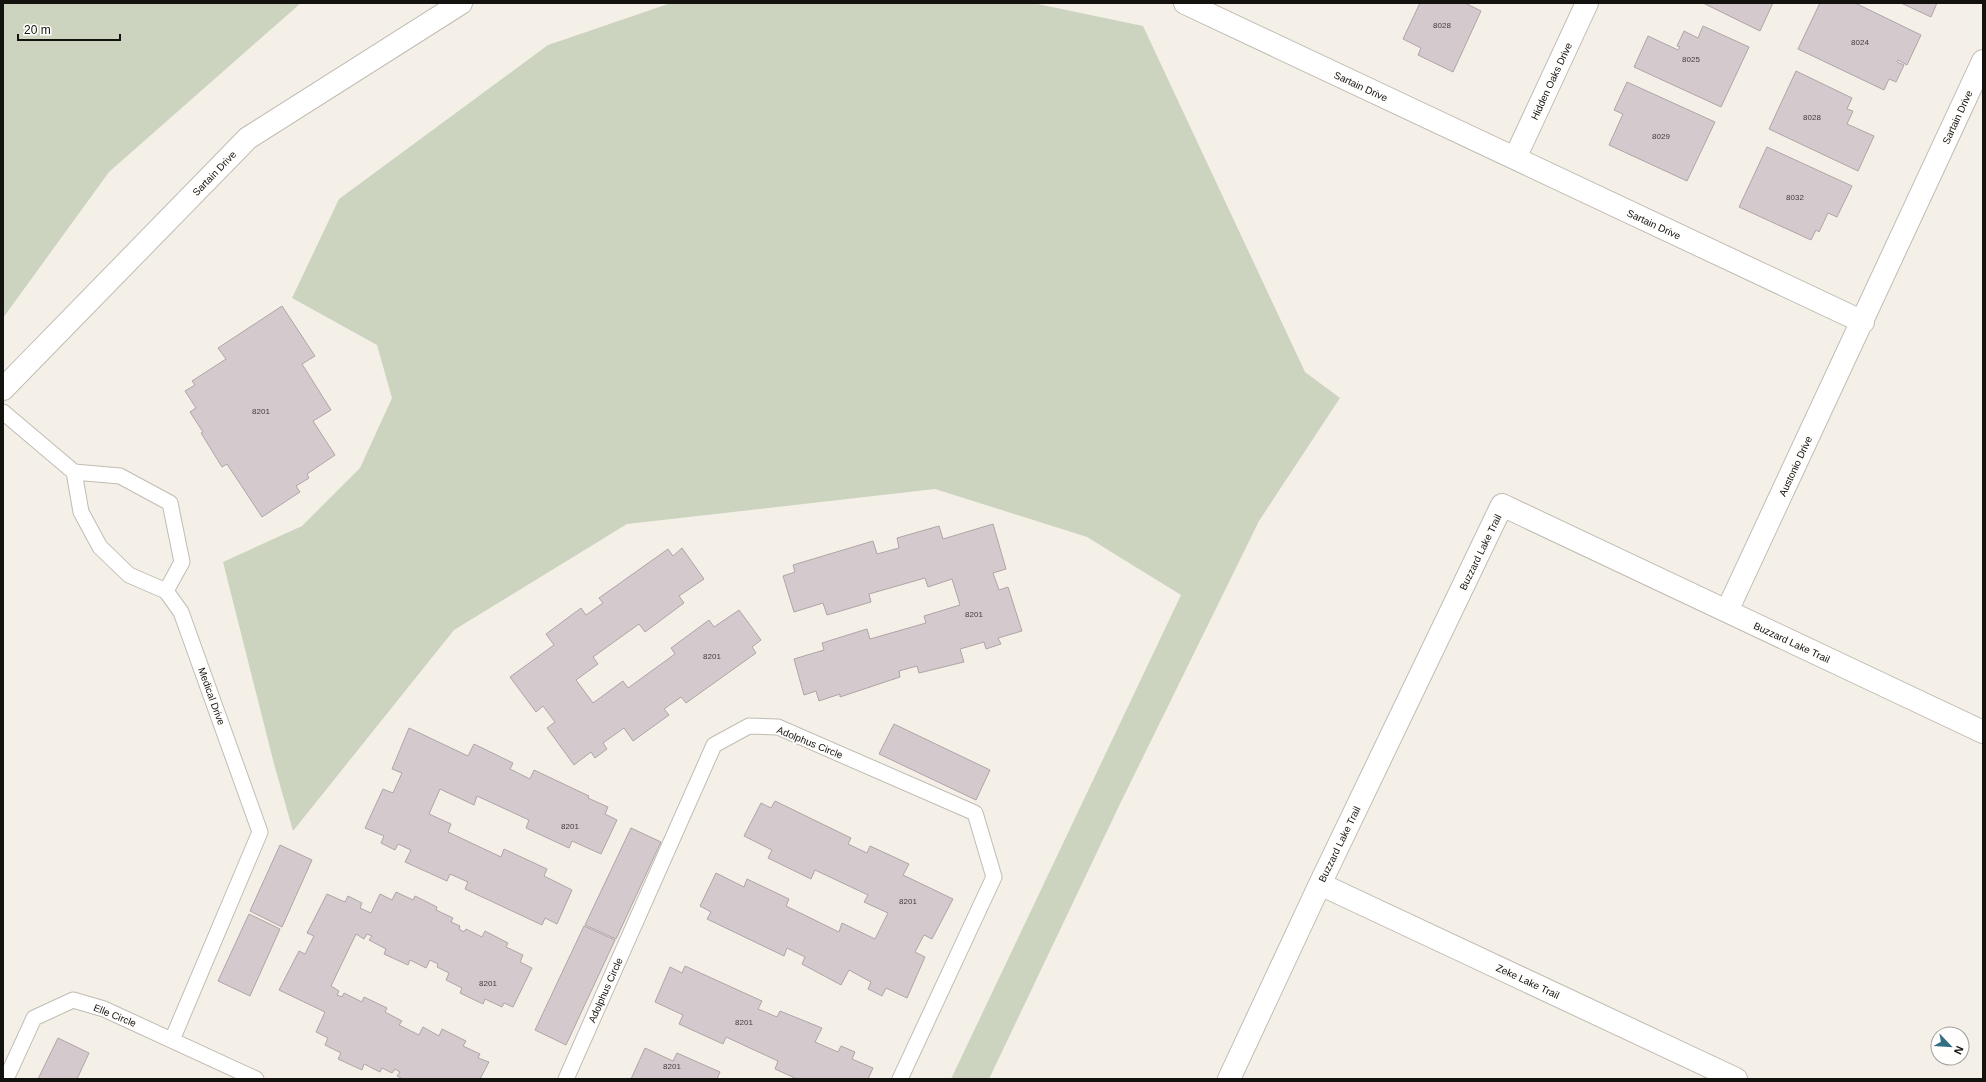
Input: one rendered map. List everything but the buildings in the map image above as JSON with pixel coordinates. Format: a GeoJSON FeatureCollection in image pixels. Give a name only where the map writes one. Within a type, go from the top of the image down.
{"type":"FeatureCollection","features":[{"type":"Feature","properties":{"kind":"street","name":"Sartain Drive"},"geometry":{"type":"LineString","coordinates":[[3,389],[248,138],[461,3]]}},
{"type":"Feature","properties":{"kind":"street","name":"Sartain Drive"},"geometry":{"type":"LineString","coordinates":[[1185,3],[1863,322],[1983,61]]}},
{"type":"Feature","properties":{"kind":"street","name":"Hidden Oaks Drive"},"geometry":{"type":"LineString","coordinates":[[1515,158],[1587,3]]}},
{"type":"Feature","properties":{"kind":"street","name":"Austonio Drive"},"geometry":{"type":"LineString","coordinates":[[1727,611],[1863,322]]}},
{"type":"Feature","properties":{"kind":"street","name":"Buzzard Lake Trail"},"geometry":{"type":"LineString","coordinates":[[1229,1079],[1320,884],[1502,505],[1983,732]]}},
{"type":"Feature","properties":{"kind":"street","name":"Zeke Lake Trail"},"geometry":{"type":"LineString","coordinates":[[1320,884],[1736,1079]]}},
{"type":"Feature","properties":{"kind":"lane"},"geometry":{"type":"LineString","coordinates":[[3,412],[74,472],[120,476],[170,503],[182,562],[166,590],[129,575],[100,547],[81,512],[74,472]]}},
{"type":"Feature","properties":{"kind":"lane","name":"Medical Drive"},"geometry":{"type":"LineString","coordinates":[[166,590],[182,612],[260,832],[172,1040]]}},
{"type":"Feature","properties":{"kind":"lane","name":"Adolphus Circle"},"geometry":{"type":"LineString","coordinates":[[566,1079],[714,745],[748,726],[778,727],[975,813],[994,877],[900,1079]]}},
{"type":"Feature","properties":{"kind":"lane","name":"Elle Circle"},"geometry":{"type":"LineString","coordinates":[[6,1079],[34,1018],[73,1000],[104,1009],[256,1079]]}},
{"type":"Feature","properties":{"kind":"green space"},"geometry":{"type":"Polygon","coordinates":[[[3,3],[301,3],[109,172],[3,318],[3,3]]]}},
{"type":"Feature","properties":{"kind":"green space"},"geometry":{"type":"Polygon","coordinates":[[[671,3],[1033,3],[1143,26],[1305,372],[1340,398],[1259,521],[1119,806],[989,1079],[951,1079],[1181,595],[1087,537],[935,489],[627,524],[454,630],[293,831],[274,764],[223,562],[302,526],[360,468],[392,398],[377,345],[292,298],[339,199],[548,45],[671,3]]]}}]}
